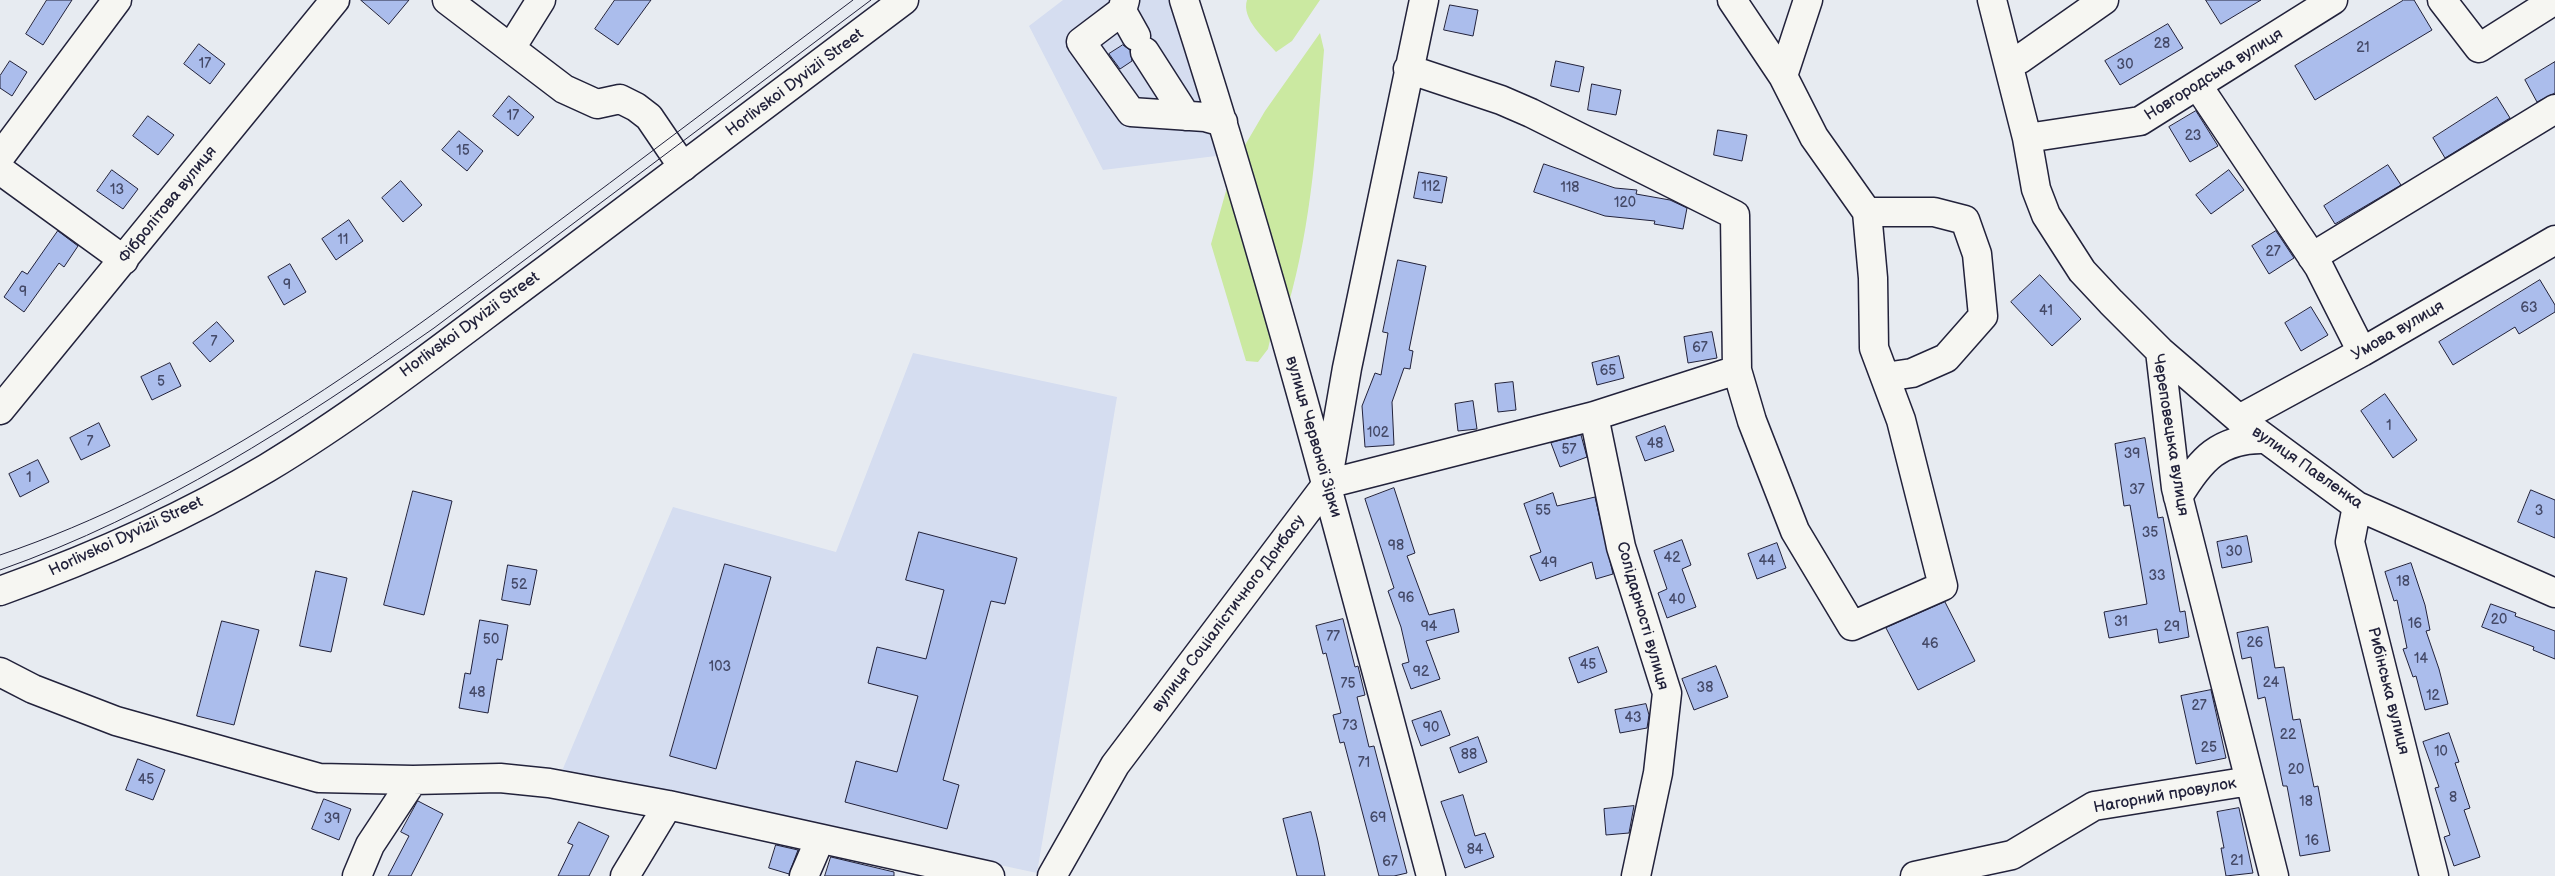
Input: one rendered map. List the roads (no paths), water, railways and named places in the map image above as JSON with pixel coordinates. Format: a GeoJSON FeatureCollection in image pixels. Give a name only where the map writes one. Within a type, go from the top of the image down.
{"type":"FeatureCollection","features":[{"type":"Feature","properties":{"kind":"street"},"geometry":{"type":"LineString","coordinates":[[0,158],[117,0]]}},
{"type":"Feature","properties":{"kind":"street","name":"Фібролітова вулиця"},"geometry":{"type":"LineString","coordinates":[[0,410],[334,0]]}},
{"type":"Feature","properties":{"kind":"street"},"geometry":{"type":"LineString","coordinates":[[447,0],[564,89],[597,104],[620,99],[636,106],[650,117],[683,168]]}},
{"type":"Feature","properties":{"kind":"street"},"geometry":{"type":"LineString","coordinates":[[511,48],[541,0]]}},
{"type":"Feature","properties":{"kind":"street","name":"Horlivskoi Dyvizii Street"},"geometry":{"type":"LineString","coordinates":[[0,591],[110,548],[266,468],[343,418],[683,168],[904,0]]}},
{"type":"Feature","properties":{"kind":"street","name":"вулиця Червоної Зірки"},"geometry":{"type":"LineString","coordinates":[[1184,0],[1223,122],[1326,484],[1431,876]]}},
{"type":"Feature","properties":{"kind":"street"},"geometry":{"type":"LineString","coordinates":[[1424,0],[1408,69],[1349,359],[1326,484],[1594,416],[1737,370]]}},
{"type":"Feature","properties":{"kind":"street"},"geometry":{"type":"LineString","coordinates":[[1408,69],[1501,100],[1531,113],[1735,216],[1737,370],[1752,421],[1794,531],[1852,626],[1943,586],[1901,420],[1874,348],[1873,278],[1867,212],[1814,137],[1783,76],[1732,0]]}},
{"type":"Feature","properties":{"kind":"street"},"geometry":{"type":"LineString","coordinates":[[1783,76],[1808,0]]}},
{"type":"Feature","properties":{"kind":"street","name":"Череповецька вулиця"},"geometry":{"type":"LineString","coordinates":[[1992,0],[2027,138],[2036,188],[2046,215],[2082,271],[2160,351],[2178,497],[2274,876]]}},
{"type":"Feature","properties":{"kind":"street"},"geometry":{"type":"LineString","coordinates":[[2008,64],[2020,58],[2104,0]]}},
{"type":"Feature","properties":{"kind":"street","name":"Новгородська вулиця"},"geometry":{"type":"LineString","coordinates":[[2027,138],[2140,121],[2333,0]]}},
{"type":"Feature","properties":{"kind":"street"},"geometry":{"type":"LineString","coordinates":[[2442,0],[2479,48],[2555,0]]}},
{"type":"Feature","properties":{"kind":"street"},"geometry":{"type":"LineString","coordinates":[[1186,116],[1140,44],[1124,5],[1081,42],[1131,112],[1186,116],[1223,122]]}},
{"type":"Feature","properties":{"kind":"street"},"geometry":{"type":"LineString","coordinates":[[2198,86],[2312,257],[2362,352]]}},
{"type":"Feature","properties":{"kind":"street"},"geometry":{"type":"LineString","coordinates":[[2312,257],[2555,109]]}},
{"type":"Feature","properties":{"kind":"street"},"geometry":{"type":"LineString","coordinates":[[0,170],[124,260]]}},
{"type":"Feature","properties":{"kind":"street"},"geometry":{"type":"LineString","coordinates":[[1867,212],[1934,212],[1965,220],[1977,254],[1983,316],[1946,358],[1912,373],[1885,377]]}},
{"type":"Feature","properties":{"kind":"street","name":"Умова вулиця"},"geometry":{"type":"LineString","coordinates":[[2239,419],[2362,352],[2555,240]]}},
{"type":"Feature","properties":{"kind":"street","name":"вулиця Павленка"},"geometry":{"type":"LineString","coordinates":[[2160,351],[2239,419],[2357,506],[2555,593]]}},
{"type":"Feature","properties":{"kind":"street","name":"Солідарності вулиця"},"geometry":{"type":"LineString","coordinates":[[1594,416],[1621,547],[1667,693],[1658,773],[1636,876]]}},
{"type":"Feature","properties":{"kind":"street"},"geometry":{"type":"LineString","coordinates":[[2178,497],[2202,462],[2218,450],[2241,439],[2266,439]]}},
{"type":"Feature","properties":{"kind":"street","name":"вулиця Соціалістичного Донбасу"},"geometry":{"type":"LineString","coordinates":[[1052,876],[1116,765],[1326,484]]}},
{"type":"Feature","properties":{"kind":"street","name":"Рибінська вулиця"},"geometry":{"type":"LineString","coordinates":[[2357,506],[2350,542],[2434,876]]}},
{"type":"Feature","properties":{"kind":"street"},"geometry":{"type":"LineString","coordinates":[[0,672],[33,689],[116,721],[319,778],[413,780],[500,778],[589,789],[990,876]]}},
{"type":"Feature","properties":{"kind":"street"},"geometry":{"type":"LineString","coordinates":[[357,876],[370,845],[413,780]]}},
{"type":"Feature","properties":{"kind":"street","name":"Нагорний провулок"},"geometry":{"type":"LineString","coordinates":[[1915,876],[2014,865],[2094,806],[2250,781]]}},
{"type":"Feature","properties":{"kind":"street"},"geometry":{"type":"LineString","coordinates":[[625,876],[668,805]]}},
{"type":"Feature","properties":{"kind":"street"},"geometry":{"type":"LineString","coordinates":[[804,876],[820,839]]}},
{"type":"Feature","properties":{"kind":"tram line"},"geometry":{"type":"LineString","coordinates":[[0,555],[72,528],[142,496],[210,460],[341,379],[467,290],[853,0]]}},
{"type":"Feature","properties":{"kind":"tram line"},"geometry":{"type":"LineString","coordinates":[[0,570],[58,548],[170,494],[225,464],[331,398],[434,328],[871,0]]}}]}
